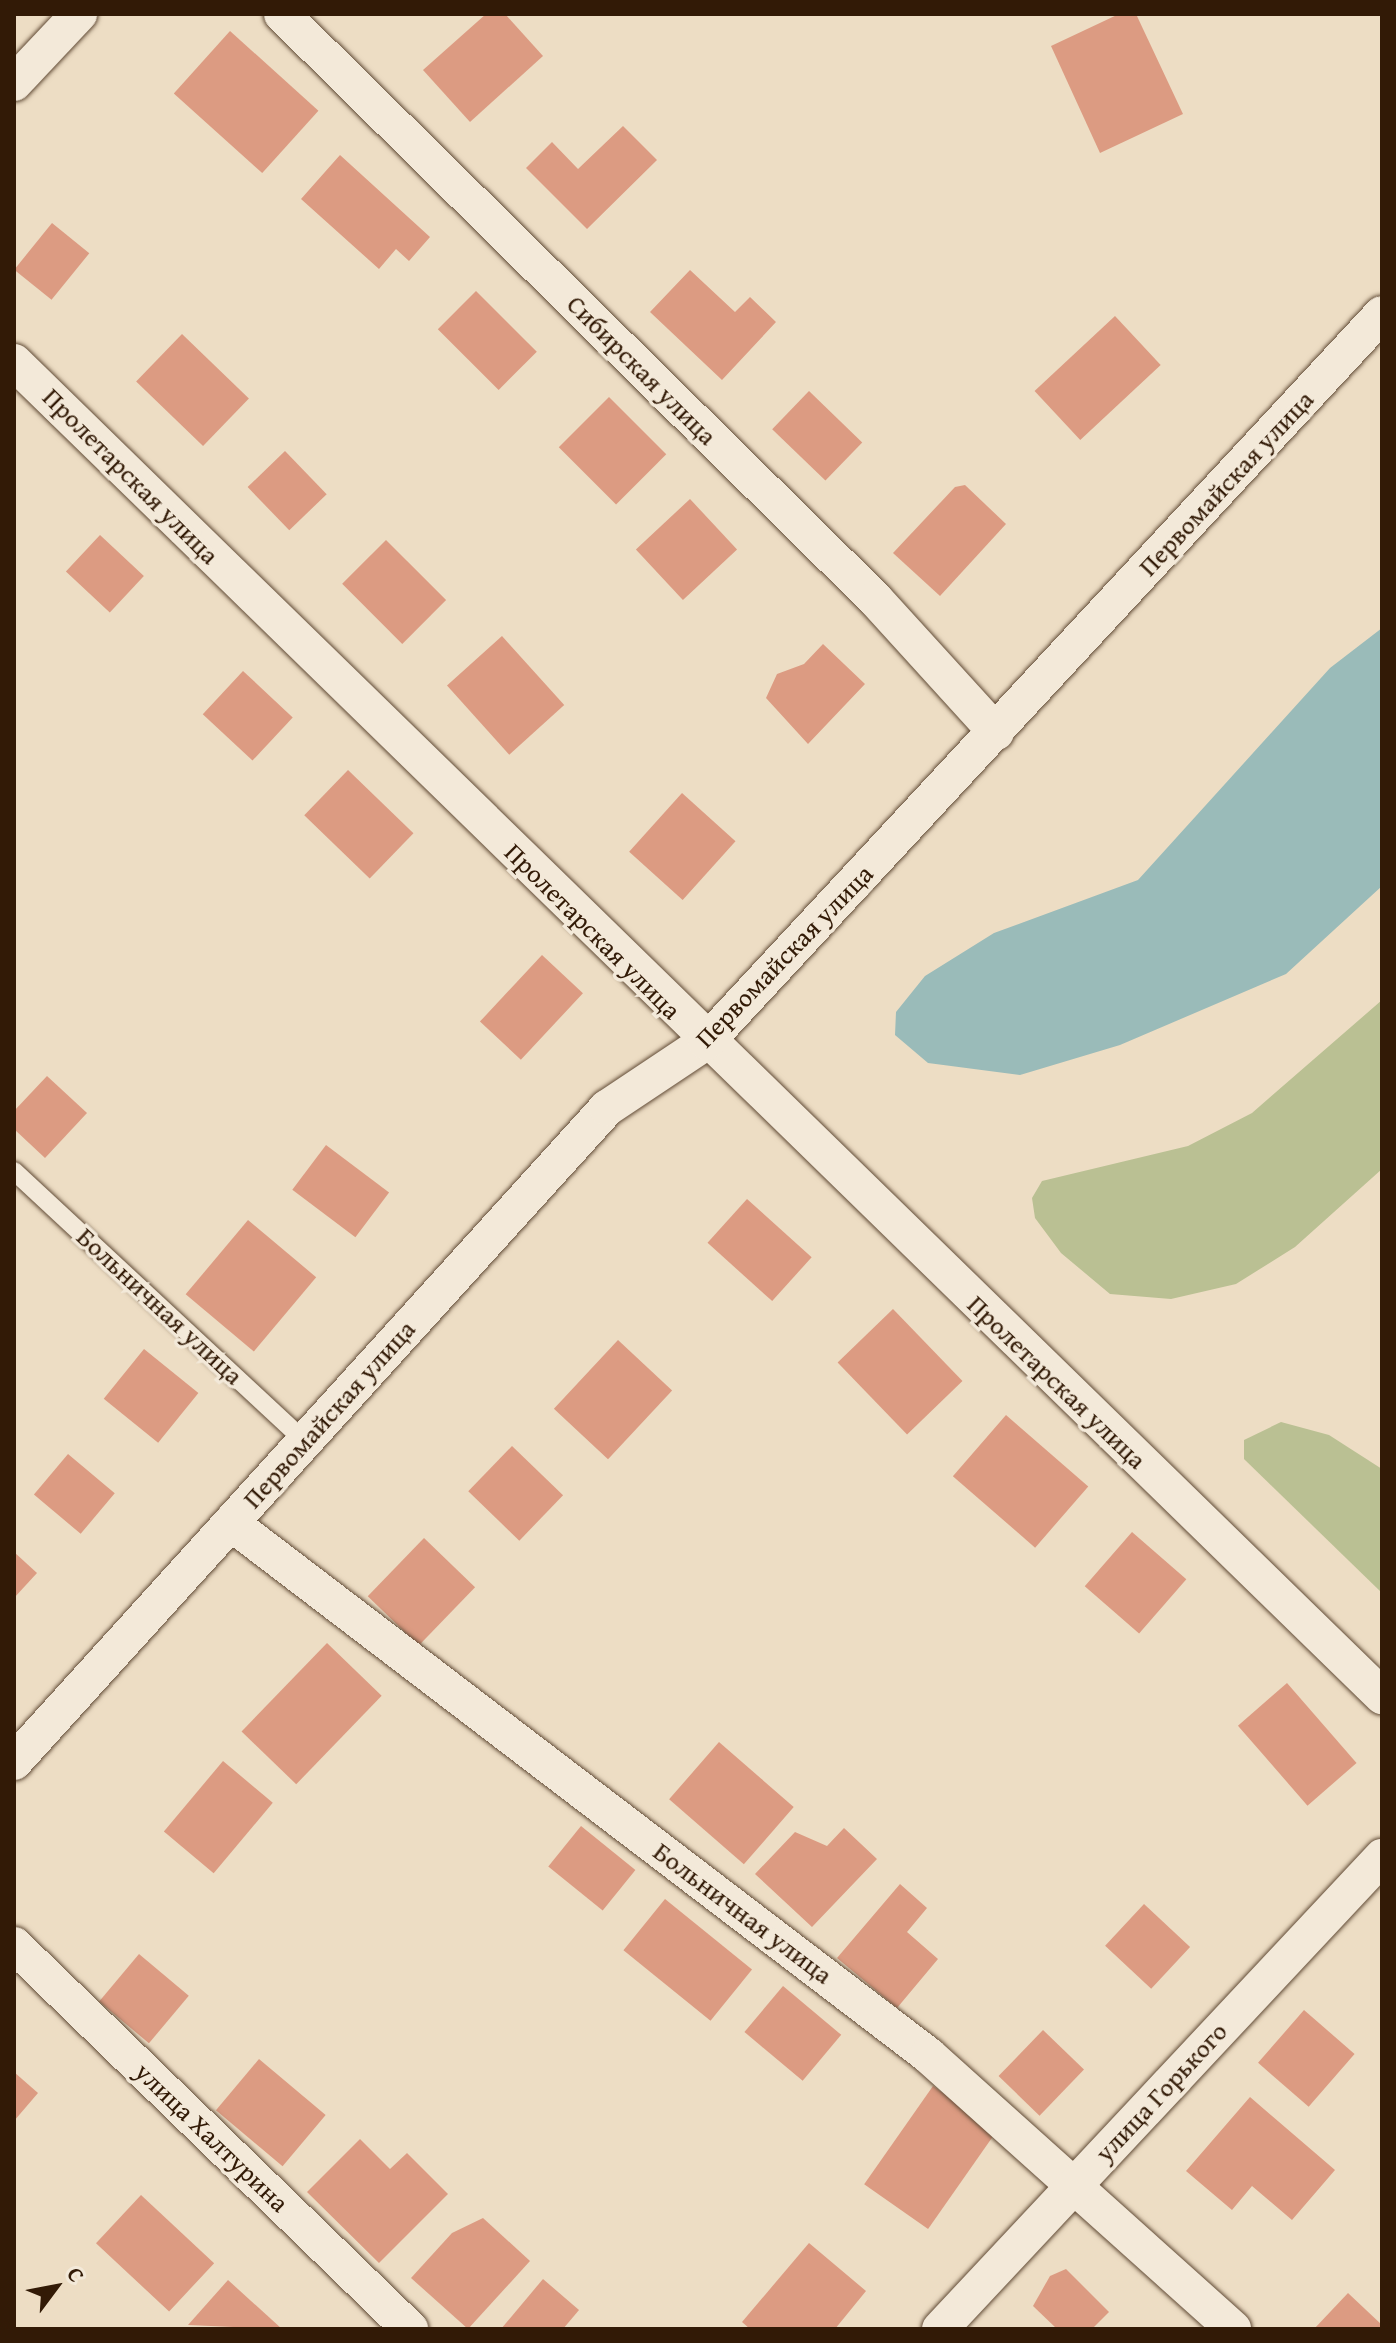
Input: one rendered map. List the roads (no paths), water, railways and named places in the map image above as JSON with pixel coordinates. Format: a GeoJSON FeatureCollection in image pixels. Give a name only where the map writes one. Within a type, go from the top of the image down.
{"type":"FeatureCollection","features":[{"type":"Feature","properties":{"kind":"street"},"geometry":{"type":"LineString","coordinates":[[14,83],[79,14]]}},
{"type":"Feature","properties":{"kind":"street","name":"Сибирская улица"},"geometry":{"type":"LineString","coordinates":[[282,14],[875,599],[996,732]]}},
{"type":"Feature","properties":{"kind":"street","name":"Первомайская улица"},"geometry":{"type":"LineString","coordinates":[[14,1762],[607,1108],[706,1042],[1382,314]]}},
{"type":"Feature","properties":{"kind":"street","name":"Пролетарская улица"},"geometry":{"type":"LineString","coordinates":[[14,362],[706,1042],[1382,1696]]}},
{"type":"Feature","properties":{"kind":"street","name":"Больничная улица"},"geometry":{"type":"LineString","coordinates":[[231,1523],[928,2055],[1076,2182],[1233,2329]]}},
{"type":"Feature","properties":{"kind":"street","name":"улица Горького"},"geometry":{"type":"LineString","coordinates":[[940,2329],[1382,1857]]}},
{"type":"Feature","properties":{"kind":"street","name":"улица Халтурина"},"geometry":{"type":"LineString","coordinates":[[14,1945],[410,2329]]}},
{"type":"Feature","properties":{"kind":"lane","name":"Больничная улица"},"geometry":{"type":"LineString","coordinates":[[14,1171],[305,1441]]}},
{"type":"Feature","properties":{"kind":"water"},"geometry":{"type":"Polygon","coordinates":[[[1382,628],[1382,886],[1286,974],[1120,1045],[1020,1075],[928,1063],[895,1035],[896,1012],[925,976],[994,933],[1138,880],[1330,668],[1382,628]]]}}]}
